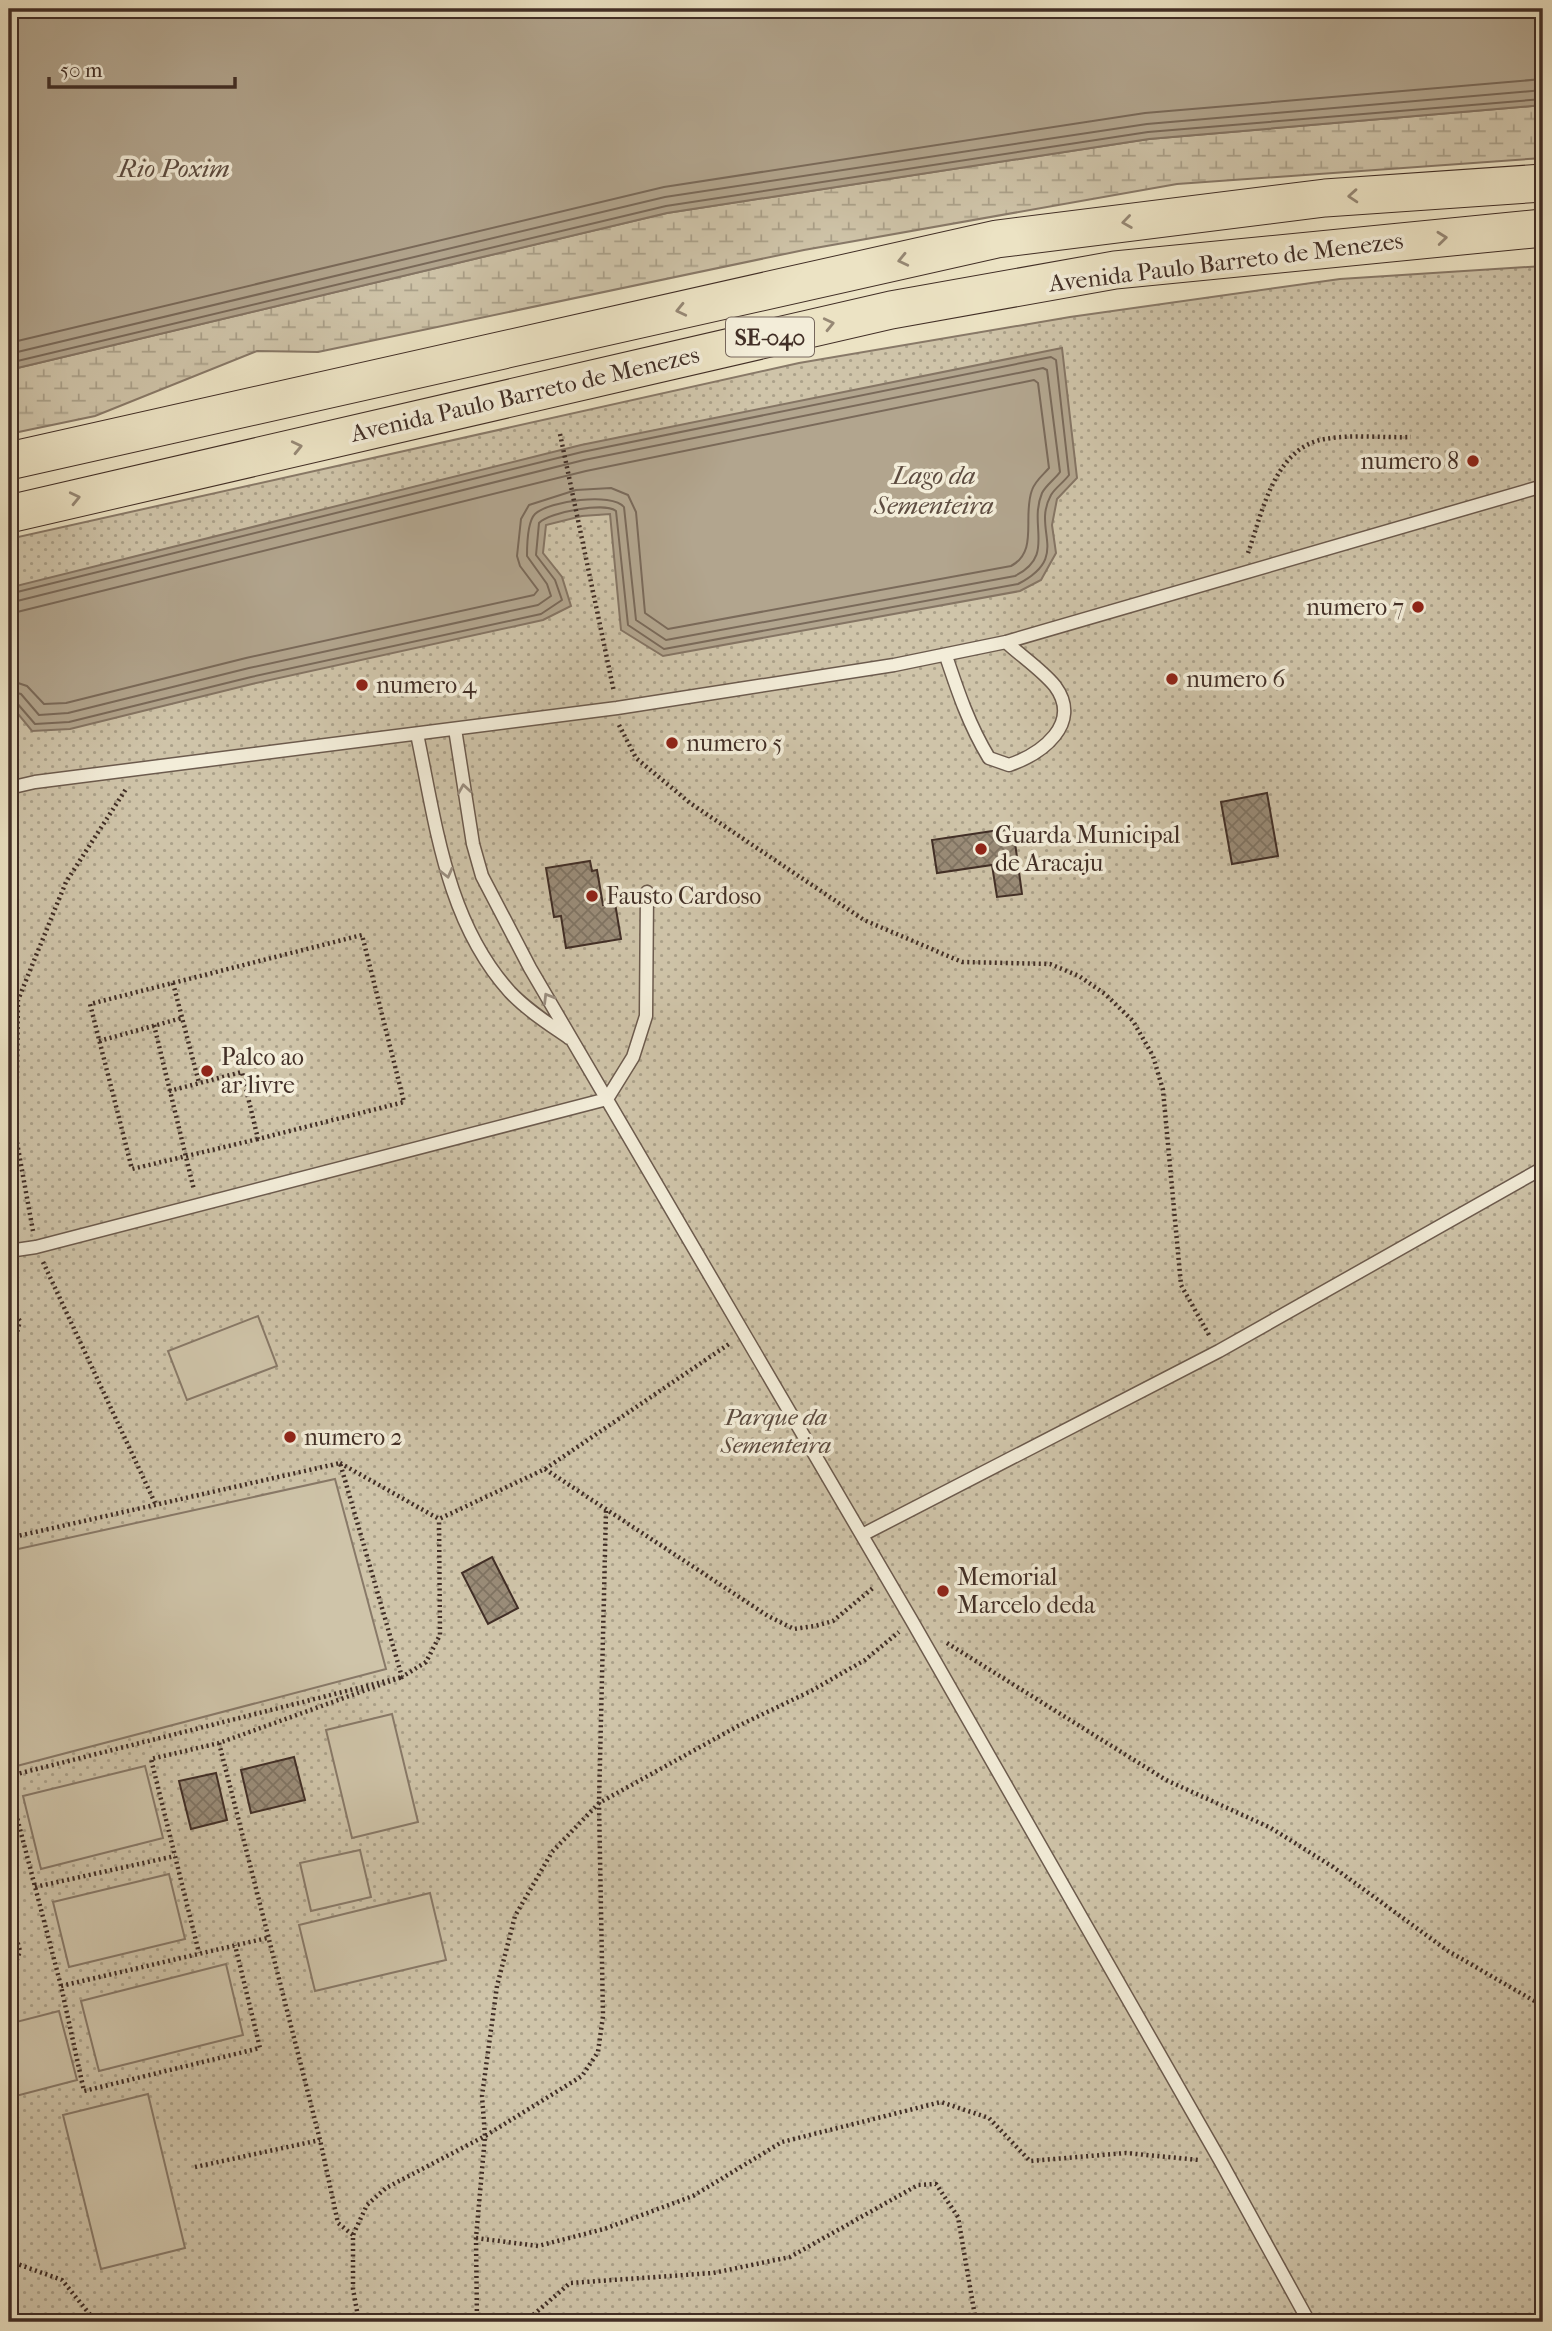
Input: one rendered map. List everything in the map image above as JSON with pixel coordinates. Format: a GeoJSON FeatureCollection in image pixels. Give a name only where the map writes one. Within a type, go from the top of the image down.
{"type":"FeatureCollection","features":[{"type":"Feature","properties":{"kind":"main road","name":"Avenida Paulo Barreto de Menezes"},"geometry":{"type":"LineString","coordinates":[[9,461],[998,239],[1325,198],[1543,183]]}},
{"type":"Feature","properties":{"kind":"main road","name":"Avenida Paulo Barreto de Menezes"},"geometry":{"type":"LineString","coordinates":[[9,513],[891,310],[1115,270],[1543,228]]}},
{"type":"Feature","properties":{"kind":"lane"},"geometry":{"type":"LineString","coordinates":[[9,788],[35,782],[617,708],[946,656],[1006,642],[1543,485]]}},
{"type":"Feature","properties":{"kind":"lane"},"geometry":{"type":"LineString","coordinates":[[946,656],[965,715],[982,747],[989,758],[1009,765],[1041,750],[1054,740],[1063,720],[1063,703],[1056,688],[1044,675],[1006,642]]}},
{"type":"Feature","properties":{"kind":"lane"},"geometry":{"type":"LineString","coordinates":[[455,729],[473,844],[482,876],[530,968],[912,1621],[1221,2162],[1309,2322]]}},
{"type":"Feature","properties":{"kind":"lane"},"geometry":{"type":"LineString","coordinates":[[417,734],[448,878],[464,923],[482,955],[510,992],[575,1042]]}},
{"type":"Feature","properties":{"kind":"lane"},"geometry":{"type":"LineString","coordinates":[[9,1251],[36,1247],[607,1099],[633,1057],[646,1016],[647,892]]}},
{"type":"Feature","properties":{"kind":"lane"},"geometry":{"type":"LineString","coordinates":[[862,1535],[1219,1351],[1543,1168]]}},
{"type":"Feature","properties":{"kind":"path"},"geometry":{"type":"LineString","coordinates":[[560,434],[619,725],[636,758],[690,803],[864,920],[962,962],[1050,964],[1079,976],[1105,994],[1133,1021],[1156,1064],[1163,1090],[1181,1284],[1219,1351]]}},
{"type":"Feature","properties":{"kind":"path"},"geometry":{"type":"LineString","coordinates":[[1240,574],[1274,480],[1295,453],[1323,439],[1411,437]]}},
{"type":"Feature","properties":{"kind":"path"},"geometry":{"type":"LineString","coordinates":[[138,770],[66,882],[18,1000],[16,1137],[36,1247],[155,1503]]}},
{"type":"Feature","properties":{"kind":"path"},"geometry":{"type":"LineString","coordinates":[[362,935],[404,1101],[132,1169],[90,1004],[173,983],[362,935]]}},
{"type":"Feature","properties":{"kind":"path"},"geometry":{"type":"LineString","coordinates":[[173,983],[199,1083]]}},
{"type":"Feature","properties":{"kind":"path"},"geometry":{"type":"LineString","coordinates":[[99,1041],[182,1018]]}},
{"type":"Feature","properties":{"kind":"path"},"geometry":{"type":"LineString","coordinates":[[154,1025],[198,1205]]}},
{"type":"Feature","properties":{"kind":"path"},"geometry":{"type":"LineString","coordinates":[[169,1091],[242,1072],[258,1139]]}},
{"type":"Feature","properties":{"kind":"path"},"geometry":{"type":"LineString","coordinates":[[9,1306],[20,1321],[9,1363]]}},
{"type":"Feature","properties":{"kind":"path"},"geometry":{"type":"LineString","coordinates":[[439,1518],[545,1469],[744,1333]]}},
{"type":"Feature","properties":{"kind":"path"},"geometry":{"type":"LineString","coordinates":[[340,1463],[402,1677]]}},
{"type":"Feature","properties":{"kind":"path"},"geometry":{"type":"LineString","coordinates":[[9,1538],[340,1463],[439,1518]]}},
{"type":"Feature","properties":{"kind":"path"},"geometry":{"type":"LineString","coordinates":[[545,1469],[768,1616],[794,1629],[833,1621],[887,1578]]}},
{"type":"Feature","properties":{"kind":"path"},"geometry":{"type":"LineString","coordinates":[[359,2322],[353,2289],[353,2235],[367,2205],[386,2188],[485,2136],[582,2076],[598,2052],[603,2016],[599,1803],[606,1510]]}},
{"type":"Feature","properties":{"kind":"path"},"geometry":{"type":"LineString","coordinates":[[199,1953],[151,1759],[219,1743],[402,1677],[426,1661],[440,1635],[439,1518]]}},
{"type":"Feature","properties":{"kind":"path"},"geometry":{"type":"LineString","coordinates":[[477,2322],[476,2238],[485,2136],[482,2096],[489,2035],[497,1986],[515,1916],[552,1852],[599,1803],[866,1660],[912,1621],[1166,1780],[1271,1828],[1333,1867],[1448,1951],[1543,2006]]}},
{"type":"Feature","properties":{"kind":"path"},"geometry":{"type":"LineString","coordinates":[[9,1776],[402,1677]]}},
{"type":"Feature","properties":{"kind":"path"},"geometry":{"type":"LineString","coordinates":[[219,1743],[320,2140],[338,2223],[353,2235]]}},
{"type":"Feature","properties":{"kind":"path"},"geometry":{"type":"LineString","coordinates":[[9,1787],[61,1986],[84,2091],[260,2048],[235,1945]]}},
{"type":"Feature","properties":{"kind":"path"},"geometry":{"type":"LineString","coordinates":[[35,1887],[175,1856]]}},
{"type":"Feature","properties":{"kind":"path"},"geometry":{"type":"LineString","coordinates":[[9,1911],[20,1951],[9,1982]]}},
{"type":"Feature","properties":{"kind":"path"},"geometry":{"type":"LineString","coordinates":[[61,1986],[267,1938]]}},
{"type":"Feature","properties":{"kind":"path"},"geometry":{"type":"LineString","coordinates":[[476,2238],[538,2246],[604,2229],[693,2196],[782,2142],[941,2102],[989,2118],[1030,2161],[1126,2153],[1221,2162]]}},
{"type":"Feature","properties":{"kind":"path"},"geometry":{"type":"LineString","coordinates":[[195,2167],[320,2140]]}},
{"type":"Feature","properties":{"kind":"path"},"geometry":{"type":"LineString","coordinates":[[525,2322],[570,2283],[713,2273],[790,2257],[918,2185],[936,2184],[958,2217],[976,2322]]}},
{"type":"Feature","properties":{"kind":"path"},"geometry":{"type":"LineString","coordinates":[[9,2261],[62,2280],[96,2322]]}},
{"type":"Feature","properties":{"kind":"green space"},"geometry":{"type":"Polygon","coordinates":[[[1543,105],[1543,158],[1177,184],[804,250],[318,352],[257,351],[95,416],[9,434],[9,370],[667,213],[1149,139],[1543,105]]]}},
{"type":"Feature","properties":{"kind":"green space","name":"Parque da Sementeira"},"geometry":{"type":"Polygon","coordinates":[[[1543,266],[1543,2322],[9,2322],[9,539],[799,363],[1070,317],[1340,279],[1543,266]]]}},
{"type":"Feature","properties":{"kind":"green space"},"geometry":{"type":"Polygon","coordinates":[[[258,1316],[277,1366],[187,1400],[168,1351],[258,1316]]]}},
{"type":"Feature","properties":{"kind":"green space"},"geometry":{"type":"Polygon","coordinates":[[[335,1479],[386,1669],[13,1767],[9,1751],[9,1551],[335,1479]]]}},
{"type":"Feature","properties":{"kind":"green space"},"geometry":{"type":"Polygon","coordinates":[[[392,1714],[418,1822],[352,1838],[326,1730],[392,1714]]]}},
{"type":"Feature","properties":{"kind":"green space"},"geometry":{"type":"Polygon","coordinates":[[[145,1766],[163,1838],[41,1869],[23,1796],[145,1766]]]}},
{"type":"Feature","properties":{"kind":"green space"},"geometry":{"type":"Polygon","coordinates":[[[360,1850],[371,1897],[311,1911],[300,1863],[360,1850]]]}},
{"type":"Feature","properties":{"kind":"green space"},"geometry":{"type":"Polygon","coordinates":[[[169,1874],[185,1939],[69,1967],[53,1902],[169,1874]]]}},
{"type":"Feature","properties":{"kind":"green space"},"geometry":{"type":"Polygon","coordinates":[[[430,1893],[446,1960],[315,1991],[299,1925],[430,1893]]]}},
{"type":"Feature","properties":{"kind":"green space"},"geometry":{"type":"Polygon","coordinates":[[[226,1964],[243,2035],[99,2071],[81,2001],[226,1964]]]}},
{"type":"Feature","properties":{"kind":"green space"},"geometry":{"type":"Polygon","coordinates":[[[59,2011],[77,2080],[12,2097],[9,2038],[16,2022],[59,2011]]]}},
{"type":"Feature","properties":{"kind":"green space"},"geometry":{"type":"Polygon","coordinates":[[[148,2094],[185,2248],[101,2269],[63,2115],[148,2094]]]}},
{"type":"Feature","properties":{"kind":"water","name":"Rio Poxim"},"geometry":{"type":"Polygon","coordinates":[[[9,9],[1543,9],[1543,105],[1149,139],[667,213],[9,370],[9,9]]]}},
{"type":"Feature","properties":{"kind":"water","name":"Lago da Sementeira"},"geometry":{"type":"Polygon","coordinates":[[[1062,348],[1077,478],[1057,499],[1052,525],[1056,553],[1041,580],[1020,591],[663,656],[621,630],[610,514],[582,516],[546,525],[543,553],[562,577],[571,606],[543,620],[252,684],[70,729],[32,731],[9,703],[9,594],[12,587],[581,445],[1062,348]]]}},
{"type":"Feature","properties":{"kind":"building"},"geometry":{"type":"Polygon","coordinates":[[[1267,793],[1278,856],[1232,864],[1221,802],[1267,793]]]}},
{"type":"Feature","properties":{"kind":"building"},"geometry":{"type":"Polygon","coordinates":[[[1013,828],[1022,894],[997,897],[992,865],[937,873],[932,840],[1013,828]]]}},
{"type":"Feature","properties":{"kind":"building"},"geometry":{"type":"Polygon","coordinates":[[[590,861],[592,871],[597,870],[603,905],[615,903],[621,939],[566,948],[561,916],[554,917],[546,868],[590,861]]]}},
{"type":"Feature","properties":{"kind":"building"},"geometry":{"type":"Polygon","coordinates":[[[492,1557],[518,1608],[488,1624],[462,1573],[492,1557]]]}},
{"type":"Feature","properties":{"kind":"building"},"geometry":{"type":"Polygon","coordinates":[[[294,1757],[305,1800],[251,1813],[241,1770],[294,1757]]]}},
{"type":"Feature","properties":{"kind":"building"},"geometry":{"type":"Polygon","coordinates":[[[216,1773],[227,1820],[191,1829],[179,1781],[216,1773]]]}},
{"type":"Feature","properties":{"kind":"place","name":"numero 8"},"geometry":{"type":"Point","coordinates":[1473,461]}},
{"type":"Feature","properties":{"kind":"place","name":"numero 7"},"geometry":{"type":"Point","coordinates":[1418,607]}},
{"type":"Feature","properties":{"kind":"place","name":"numero 6"},"geometry":{"type":"Point","coordinates":[1172,679]}},
{"type":"Feature","properties":{"kind":"place","name":"numero 4"},"geometry":{"type":"Point","coordinates":[362,685]}},
{"type":"Feature","properties":{"kind":"place","name":"numero 5"},"geometry":{"type":"Point","coordinates":[672,743]}},
{"type":"Feature","properties":{"kind":"place","name":"Guarda Municipal de Aracaju"},"geometry":{"type":"Point","coordinates":[981,849]}},
{"type":"Feature","properties":{"kind":"place","name":"Fausto Cardoso"},"geometry":{"type":"Point","coordinates":[592,896]}},
{"type":"Feature","properties":{"kind":"place","name":"Palco ao ar livre"},"geometry":{"type":"Point","coordinates":[207,1071]}},
{"type":"Feature","properties":{"kind":"place","name":"numero 2"},"geometry":{"type":"Point","coordinates":[290,1437]}},
{"type":"Feature","properties":{"kind":"place","name":"Memorial Marcelo deda"},"geometry":{"type":"Point","coordinates":[943,1591]}}]}
